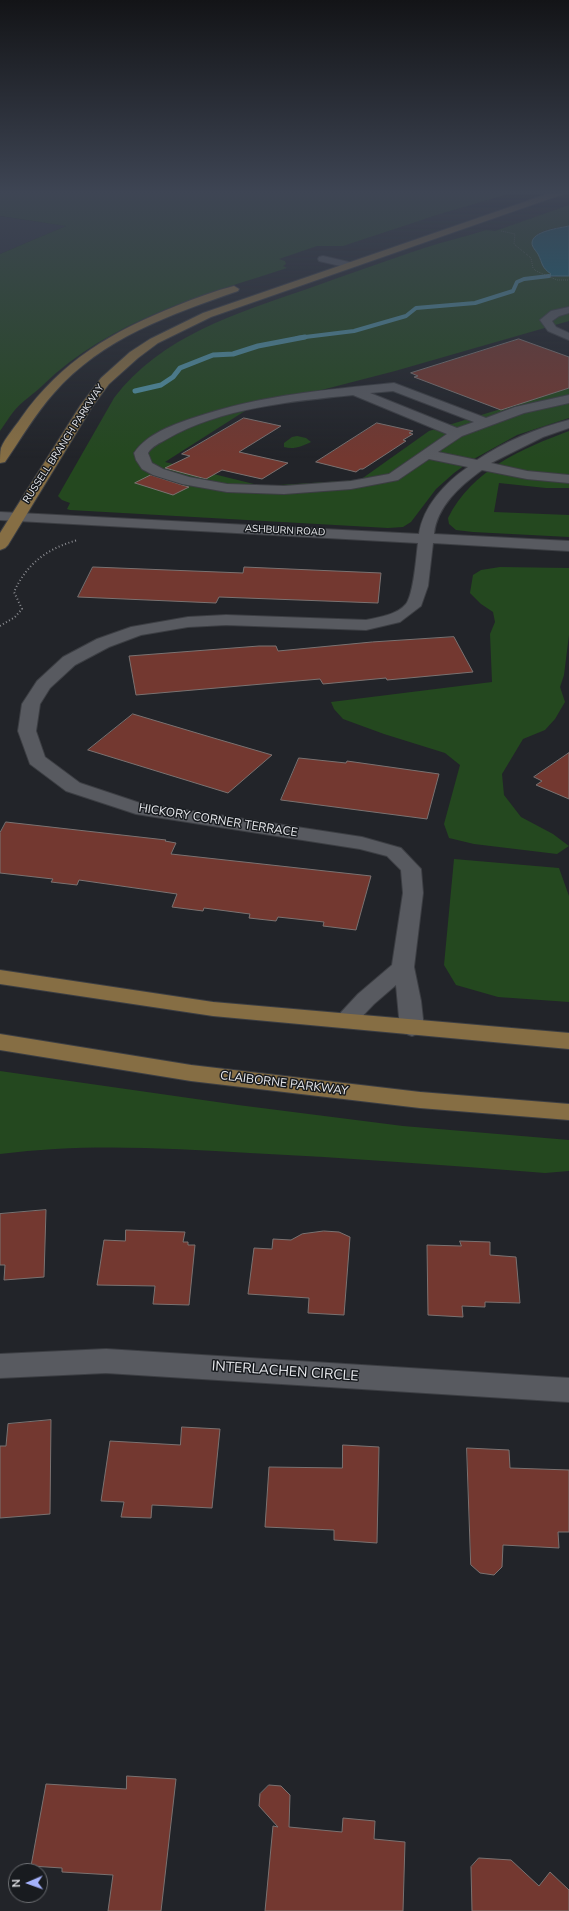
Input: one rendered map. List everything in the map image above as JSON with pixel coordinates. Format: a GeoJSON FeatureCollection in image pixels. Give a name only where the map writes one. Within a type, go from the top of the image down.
{"type":"FeatureCollection","features":[{"type":"Feature","properties":{"kind":"main road","name":"RUSSELL BRANCH PARKWAY"},"geometry":{"type":"LineString","coordinates":[[0,545],[94,394],[105,381],[134,355],[175,330],[207,315],[306,280]]}},
{"type":"Feature","properties":{"kind":"main road"},"geometry":{"type":"LineString","coordinates":[[0,459],[46,395],[79,362],[107,343],[133,329],[192,304],[242,287]]}},
{"type":"Feature","properties":{"kind":"main road"},"geometry":{"type":"LineString","coordinates":[[0,977],[213,1009],[569,1041]]}},
{"type":"Feature","properties":{"kind":"main road","name":"CLAIBORNE PARKWAY"},"geometry":{"type":"LineString","coordinates":[[0,1042],[190,1073],[420,1100],[569,1112]]}},
{"type":"Feature","properties":{"kind":"street"},"geometry":{"type":"LineString","coordinates":[[569,310],[556,313],[546,320],[552,329],[569,337]]}},
{"type":"Feature","properties":{"kind":"street"},"geometry":{"type":"LineString","coordinates":[[484,422],[394,387],[270,401],[212,415],[168,433],[146,446],[141,453],[147,466],[158,472],[187,481],[245,489],[284,490],[375,482],[393,477],[457,433],[520,410],[569,398]]}},
{"type":"Feature","properties":{"kind":"street"},"geometry":{"type":"LineString","coordinates":[[352,391],[457,433]]}},
{"type":"Feature","properties":{"kind":"street","name":"HICKORY CORNER TERRACE"},"geometry":{"type":"LineString","coordinates":[[412,1028],[410,1001],[403,967],[413,893],[412,869],[394,852],[362,843],[192,818],[129,805],[73,787],[37,760],[27,731],[31,704],[43,685],[69,661],[103,643],[137,631],[188,622],[226,620],[366,625],[394,619],[413,606],[420,586],[428,522],[438,504],[461,478],[492,456],[524,440],[569,424]]}},
{"type":"Feature","properties":{"kind":"street"},"geometry":{"type":"LineString","coordinates":[[426,454],[527,475],[569,479]]}},
{"type":"Feature","properties":{"kind":"street","name":"ASHBURN ROAD"},"geometry":{"type":"LineString","coordinates":[[0,516],[569,546]]}},
{"type":"Feature","properties":{"kind":"street"},"geometry":{"type":"LineString","coordinates":[[345,1021],[366,998],[403,967]]}},
{"type":"Feature","properties":{"kind":"street","name":"INTERLACHEN CIRCLE"},"geometry":{"type":"LineString","coordinates":[[0,1366],[106,1361],[569,1390]]}},
{"type":"Feature","properties":{"kind":"path"},"geometry":{"type":"LineString","coordinates":[[0,626],[15,618],[22,609],[14,592],[19,580],[31,564],[46,552],[58,546],[84,539]]}},
{"type":"Feature","properties":{"kind":"green space"},"geometry":{"type":"Polygon","coordinates":[[[0,280],[249,280],[190,300],[158,313],[97,343],[69,362],[17,407],[0,431],[0,280]]]}},
{"type":"Feature","properties":{"kind":"green space"},"geometry":{"type":"Polygon","coordinates":[[[331,280],[569,280],[569,321],[395,371],[248,409],[165,462],[262,486],[360,480],[429,431],[569,388],[569,418],[517,435],[472,460],[436,489],[411,522],[403,527],[388,528],[67,509],[70,503],[62,500],[58,496],[114,398],[133,376],[154,358],[177,343],[202,329],[254,307],[331,280]]]}},
{"type":"Feature","properties":{"kind":"green space"},"geometry":{"type":"Polygon","coordinates":[[[569,431],[569,488],[546,488],[499,483],[494,512],[569,515],[569,537],[473,532],[456,530],[449,524],[448,518],[458,501],[484,474],[500,463],[533,445],[569,431]]]}},
{"type":"Feature","properties":{"kind":"green space"},"geometry":{"type":"Polygon","coordinates":[[[297,436],[306,438],[311,442],[295,448],[284,447],[284,443],[292,437],[297,436]]]}},
{"type":"Feature","properties":{"kind":"green space"},"geometry":{"type":"Polygon","coordinates":[[[500,567],[569,568],[569,635],[564,675],[560,687],[565,702],[555,719],[545,730],[523,739],[502,774],[504,795],[521,817],[553,834],[569,846],[557,854],[474,844],[449,838],[444,824],[460,765],[445,753],[384,734],[343,719],[334,709],[331,702],[492,682],[490,634],[495,622],[493,612],[481,604],[470,593],[473,575],[481,570],[500,567]]]}},
{"type":"Feature","properties":{"kind":"green space"},"geometry":{"type":"Polygon","coordinates":[[[454,859],[559,868],[569,896],[569,1002],[498,997],[456,985],[444,965],[454,859]]]}},
{"type":"Feature","properties":{"kind":"green space"},"geometry":{"type":"Polygon","coordinates":[[[0,1071],[238,1105],[403,1126],[569,1140],[569,1171],[545,1173],[361,1159],[156,1148],[62,1148],[0,1154],[0,1071]]]}},
{"type":"Feature","properties":{"kind":"building"},"geometry":{"type":"Polygon","coordinates":[[[519,339],[569,357],[569,388],[501,410],[414,377],[418,376],[411,373],[519,339]]]}},
{"type":"Feature","properties":{"kind":"building"},"geometry":{"type":"Polygon","coordinates":[[[244,418],[281,426],[239,452],[288,463],[262,479],[222,470],[206,479],[165,468],[190,456],[182,454],[244,418]]]}},
{"type":"Feature","properties":{"kind":"building"},"geometry":{"type":"Polygon","coordinates":[[[377,423],[413,431],[409,433],[413,434],[403,440],[406,441],[356,472],[316,462],[377,423]]]}},
{"type":"Feature","properties":{"kind":"building"},"geometry":{"type":"Polygon","coordinates":[[[151,475],[189,487],[173,495],[135,483],[151,475]]]}},
{"type":"Feature","properties":{"kind":"building"},"geometry":{"type":"Polygon","coordinates":[[[93,567],[243,573],[244,567],[381,573],[378,603],[219,597],[216,603],[78,597],[93,567]]]}},
{"type":"Feature","properties":{"kind":"building"},"geometry":{"type":"Polygon","coordinates":[[[454,637],[473,672],[323,684],[320,679],[136,695],[129,656],[259,646],[276,646],[278,651],[372,642],[454,637]]]}},
{"type":"Feature","properties":{"kind":"building"},"geometry":{"type":"Polygon","coordinates":[[[133,714],[272,755],[228,793],[88,750],[133,714]]]}},
{"type":"Feature","properties":{"kind":"building"},"geometry":{"type":"Polygon","coordinates":[[[569,753],[569,799],[536,785],[542,781],[534,777],[569,753]]]}},
{"type":"Feature","properties":{"kind":"building"},"geometry":{"type":"Polygon","coordinates":[[[299,758],[346,763],[347,761],[439,774],[427,819],[281,800],[299,758]]]}},
{"type":"Feature","properties":{"kind":"building"},"geometry":{"type":"Polygon","coordinates":[[[6,822],[166,840],[165,841],[176,843],[171,854],[371,876],[356,930],[323,926],[324,922],[278,917],[276,921],[249,918],[250,914],[204,908],[203,911],[172,907],[177,894],[79,880],[77,885],[51,882],[53,879],[0,873],[0,833],[6,822]]]}},
{"type":"Feature","properties":{"kind":"building"},"geometry":{"type":"Polygon","coordinates":[[[46,1210],[44,1277],[4,1280],[5,1265],[0,1265],[0,1214],[46,1210]]]}},
{"type":"Feature","properties":{"kind":"building"},"geometry":{"type":"Polygon","coordinates":[[[126,1230],[185,1232],[183,1242],[188,1242],[188,1245],[195,1245],[189,1305],[153,1304],[155,1286],[97,1285],[104,1240],[125,1241],[126,1230]]]}},
{"type":"Feature","properties":{"kind":"building"},"geometry":{"type":"Polygon","coordinates":[[[324,1231],[339,1232],[350,1237],[344,1315],[308,1313],[309,1298],[248,1294],[254,1248],[272,1249],[273,1239],[291,1240],[302,1234],[324,1231]]]}},
{"type":"Feature","properties":{"kind":"building"},"geometry":{"type":"Polygon","coordinates":[[[460,1241],[490,1242],[490,1255],[516,1257],[520,1303],[485,1302],[485,1307],[462,1306],[463,1317],[428,1315],[427,1245],[461,1246],[460,1241]]]}},
{"type":"Feature","properties":{"kind":"building"},"geometry":{"type":"Polygon","coordinates":[[[51,1420],[50,1514],[0,1518],[0,1446],[6,1446],[8,1424],[51,1420]]]}},
{"type":"Feature","properties":{"kind":"building"},"geometry":{"type":"Polygon","coordinates":[[[182,1427],[220,1429],[212,1508],[152,1505],[151,1518],[121,1517],[124,1502],[101,1501],[110,1441],[180,1445],[182,1427]]]}},
{"type":"Feature","properties":{"kind":"building"},"geometry":{"type":"Polygon","coordinates":[[[343,1445],[379,1447],[377,1543],[334,1540],[334,1530],[265,1527],[269,1467],[342,1468],[343,1445]]]}},
{"type":"Feature","properties":{"kind":"building"},"geometry":{"type":"Polygon","coordinates":[[[467,1448],[509,1450],[510,1468],[569,1470],[569,1532],[558,1532],[559,1548],[503,1545],[502,1567],[494,1575],[480,1573],[471,1565],[467,1448]]]}},
{"type":"Feature","properties":{"kind":"building"},"geometry":{"type":"Polygon","coordinates":[[[127,1776],[176,1779],[161,1911],[108,1911],[113,1875],[62,1872],[62,1868],[48,1867],[48,1863],[32,1863],[46,1784],[126,1789],[127,1776]]]}},
{"type":"Feature","properties":{"kind":"building"},"geometry":{"type":"Polygon","coordinates":[[[269,1785],[281,1786],[290,1795],[289,1827],[342,1832],[343,1818],[375,1821],[374,1839],[405,1842],[403,1911],[265,1911],[273,1826],[278,1827],[259,1806],[260,1794],[269,1785]]]}},
{"type":"Feature","properties":{"kind":"building"},"geometry":{"type":"Polygon","coordinates":[[[479,1858],[511,1860],[539,1886],[550,1872],[569,1890],[569,1911],[472,1911],[471,1867],[479,1858]]]}},
{"type":"Feature","properties":{"kind":"waterway"},"geometry":{"type":"LineString","coordinates":[[305,337],[354,331],[406,316],[416,308],[475,303],[513,291],[517,282],[521,280]]}},
{"type":"Feature","properties":{"kind":"waterway"},"geometry":{"type":"LineString","coordinates":[[135,391],[161,385],[173,377],[180,368],[213,355],[233,354],[258,346],[305,337]]}},
{"type":"Feature","properties":{"kind":"waterway"},"geometry":{"type":"LineString","coordinates":[[297,338],[305,337]]}}]}
